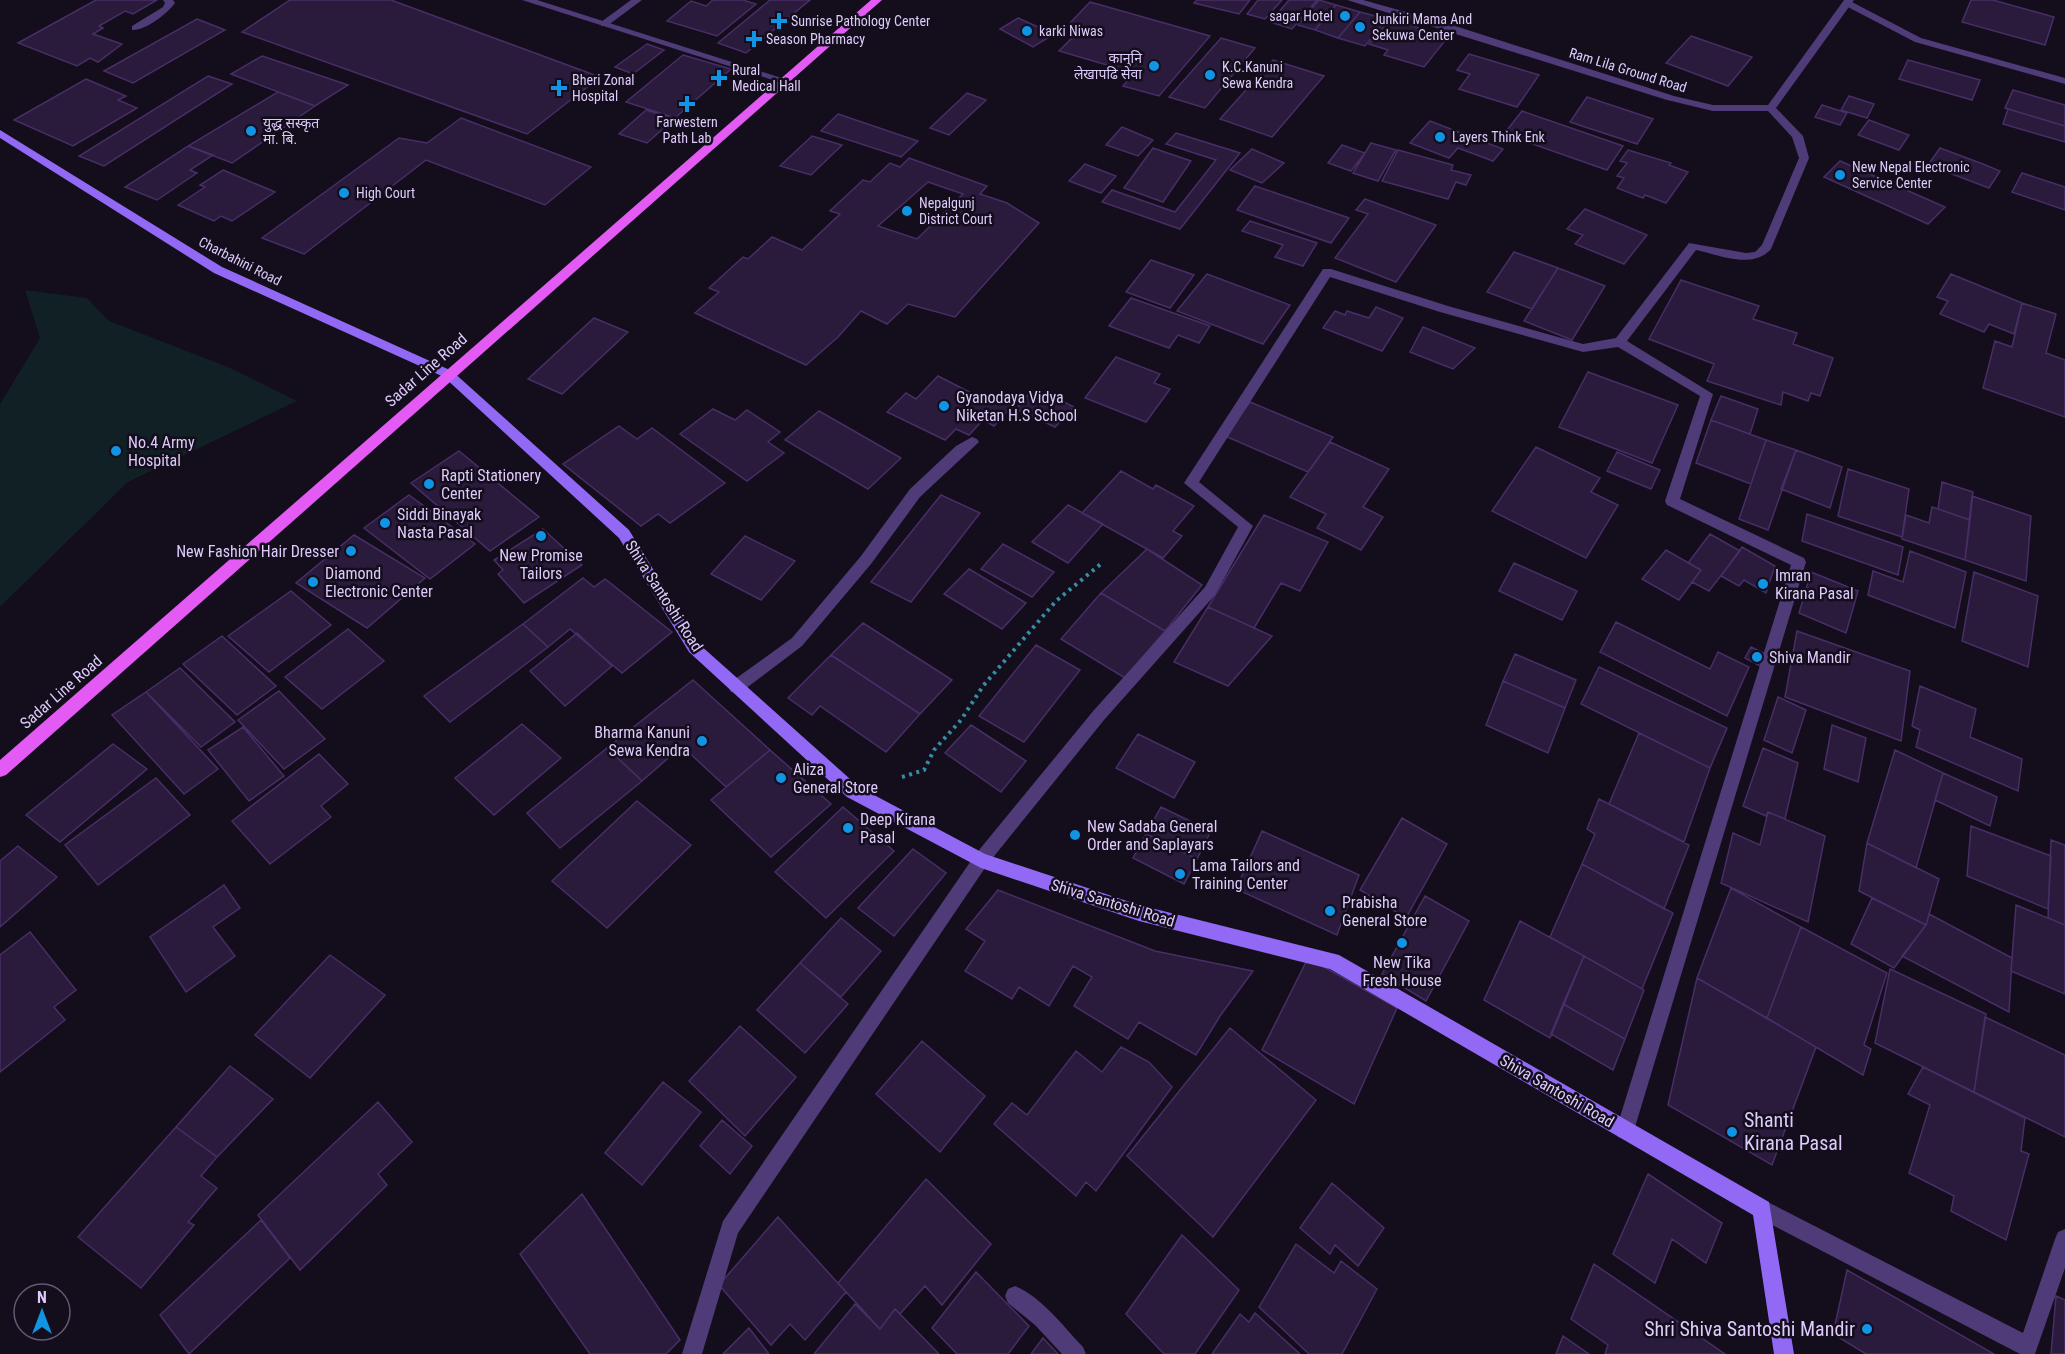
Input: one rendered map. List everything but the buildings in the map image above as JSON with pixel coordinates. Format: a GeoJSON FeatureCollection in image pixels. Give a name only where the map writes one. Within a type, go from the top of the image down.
{"type":"FeatureCollection","features":[{"type":"Feature","properties":{"kind":"main road","name":"Sadar Line Road"},"geometry":{"type":"LineString","coordinates":[[0,770],[448,374],[877,0]]}},
{"type":"Feature","properties":{"kind":"main road","name":"Charbahini Road"},"geometry":{"type":"LineString","coordinates":[[0,133],[218,270],[448,374]]}},
{"type":"Feature","properties":{"kind":"main road","name":"Shiva Santoshi Road"},"geometry":{"type":"LineString","coordinates":[[448,374],[624,534],[694,648],[853,792],[981,860],[1139,914],[1334,961],[1762,1209]]}},
{"type":"Feature","properties":{"kind":"main road"},"geometry":{"type":"LineString","coordinates":[[1762,1209],[1784,1354]]}},
{"type":"Feature","properties":{"kind":"street"},"geometry":{"type":"LineString","coordinates":[[135,28],[166,9],[170,3],[168,0]]}},
{"type":"Feature","properties":{"kind":"street"},"geometry":{"type":"LineString","coordinates":[[527,0],[783,80]]}},
{"type":"Feature","properties":{"kind":"street"},"geometry":{"type":"LineString","coordinates":[[604,24],[637,0]]}},
{"type":"Feature","properties":{"kind":"street","name":"Ram Lila Ground Road"},"geometry":{"type":"LineString","coordinates":[[1352,0],[1446,26],[1671,98],[1713,108],[1772,108]]}},
{"type":"Feature","properties":{"kind":"street"},"geometry":{"type":"LineString","coordinates":[[1620,342],[1693,246],[1746,257],[1759,255],[1767,246],[1804,158],[1804,147],[1799,137],[1772,108],[1848,1],[1918,40],[2065,81]]}},
{"type":"Feature","properties":{"kind":"street"},"geometry":{"type":"LineString","coordinates":[[692,1354],[729,1228],[981,860],[1099,716],[1210,591],[1246,526],[1191,483],[1327,272],[1443,309],[1583,348],[1620,342],[1707,394],[1672,501],[1799,562],[1625,1130]]}},
{"type":"Feature","properties":{"kind":"street"},"geometry":{"type":"LineString","coordinates":[[736,687],[797,642],[866,560],[915,493],[961,449],[972,442]]}},
{"type":"Feature","properties":{"kind":"street"},"geometry":{"type":"LineString","coordinates":[[1762,1209],[2028,1347],[2065,1239]]}},
{"type":"Feature","properties":{"kind":"street"},"geometry":{"type":"LineString","coordinates":[[1015,1296],[1042,1318],[1076,1354]]}},
{"type":"Feature","properties":{"kind":"path"},"geometry":{"type":"LineString","coordinates":[[853,792],[924,770],[934,750],[961,720],[983,686],[1056,601],[1102,563]]}},
{"type":"Feature","properties":{"kind":"shaded area"},"geometry":{"type":"Polygon","coordinates":[[[25,290],[87,298],[109,321],[228,367],[297,401],[128,482],[0,607],[0,404],[40,338],[25,290]]]}},
{"type":"Feature","properties":{"kind":"place","name":"sagar Hotel"},"geometry":{"type":"Point","coordinates":[1345,16]}},
{"type":"Feature","properties":{"kind":"place","name":"Sunrise Pathology Center"},"geometry":{"type":"Point","coordinates":[779,21]}},
{"type":"Feature","properties":{"kind":"place","name":"Junkiri Mama And Sekuwa Center"},"geometry":{"type":"Point","coordinates":[1360,27]}},
{"type":"Feature","properties":{"kind":"place","name":"karki Niwas"},"geometry":{"type":"Point","coordinates":[1027,31]}},
{"type":"Feature","properties":{"kind":"place","name":"Season Pharmacy"},"geometry":{"type":"Point","coordinates":[754,39]}},
{"type":"Feature","properties":{"kind":"place","name":"कानुनि लेखापढि सेवा"},"geometry":{"type":"Point","coordinates":[1154,66]}},
{"type":"Feature","properties":{"kind":"place","name":"K.C.Kanuni Sewa Kendra"},"geometry":{"type":"Point","coordinates":[1210,75]}},
{"type":"Feature","properties":{"kind":"place","name":"Rural Medical Hall"},"geometry":{"type":"Point","coordinates":[719,78]}},
{"type":"Feature","properties":{"kind":"place","name":"Bheri Zonal Hospital"},"geometry":{"type":"Point","coordinates":[559,88]}},
{"type":"Feature","properties":{"kind":"place","name":"Farwestern Path Lab"},"geometry":{"type":"Point","coordinates":[687,104]}},
{"type":"Feature","properties":{"kind":"place","name":"युद्ध सस्कृत मा. बि."},"geometry":{"type":"Point","coordinates":[251,131]}},
{"type":"Feature","properties":{"kind":"place","name":"Layers Think Enk"},"geometry":{"type":"Point","coordinates":[1440,137]}},
{"type":"Feature","properties":{"kind":"place","name":"New Nepal Electronic Service Center"},"geometry":{"type":"Point","coordinates":[1840,175]}},
{"type":"Feature","properties":{"kind":"place","name":"High Court"},"geometry":{"type":"Point","coordinates":[344,193]}},
{"type":"Feature","properties":{"kind":"place","name":"Nepalgunj District Court"},"geometry":{"type":"Point","coordinates":[907,211]}},
{"type":"Feature","properties":{"kind":"place","name":"Gyanodaya Vidya Niketan H.S School"},"geometry":{"type":"Point","coordinates":[944,406]}},
{"type":"Feature","properties":{"kind":"place","name":"No.4 Army Hospital"},"geometry":{"type":"Point","coordinates":[116,451]}},
{"type":"Feature","properties":{"kind":"place","name":"Rapti Stationery Center"},"geometry":{"type":"Point","coordinates":[429,484]}},
{"type":"Feature","properties":{"kind":"place","name":"Siddi Binayak Nasta Pasal"},"geometry":{"type":"Point","coordinates":[385,523]}},
{"type":"Feature","properties":{"kind":"place","name":"New Promise Tailors"},"geometry":{"type":"Point","coordinates":[541,536]}},
{"type":"Feature","properties":{"kind":"place","name":"New Fashion Hair Dresser"},"geometry":{"type":"Point","coordinates":[351,551]}},
{"type":"Feature","properties":{"kind":"place","name":"Diamond Electronic Center"},"geometry":{"type":"Point","coordinates":[313,582]}},
{"type":"Feature","properties":{"kind":"place","name":"Imran Kirana Pasal"},"geometry":{"type":"Point","coordinates":[1763,584]}},
{"type":"Feature","properties":{"kind":"place","name":"Shiva Mandir"},"geometry":{"type":"Point","coordinates":[1757,657]}},
{"type":"Feature","properties":{"kind":"place","name":"Bharma Kanuni Sewa Kendra"},"geometry":{"type":"Point","coordinates":[702,741]}},
{"type":"Feature","properties":{"kind":"place","name":"Aliza General Store"},"geometry":{"type":"Point","coordinates":[781,778]}},
{"type":"Feature","properties":{"kind":"place","name":"Deep Kirana Pasal"},"geometry":{"type":"Point","coordinates":[848,828]}},
{"type":"Feature","properties":{"kind":"place","name":"New Sadaba General Order and Saplayars"},"geometry":{"type":"Point","coordinates":[1075,835]}},
{"type":"Feature","properties":{"kind":"place","name":"Lama Tailors and Training Center"},"geometry":{"type":"Point","coordinates":[1180,874]}},
{"type":"Feature","properties":{"kind":"place","name":"Prabisha General Store"},"geometry":{"type":"Point","coordinates":[1330,911]}},
{"type":"Feature","properties":{"kind":"place","name":"New Tika Fresh House"},"geometry":{"type":"Point","coordinates":[1402,943]}},
{"type":"Feature","properties":{"kind":"place","name":"Shanti Kirana Pasal"},"geometry":{"type":"Point","coordinates":[1732,1132]}},
{"type":"Feature","properties":{"kind":"place","name":"Shri Shiva Santoshi Mandir"},"geometry":{"type":"Point","coordinates":[1867,1329]}}]}
